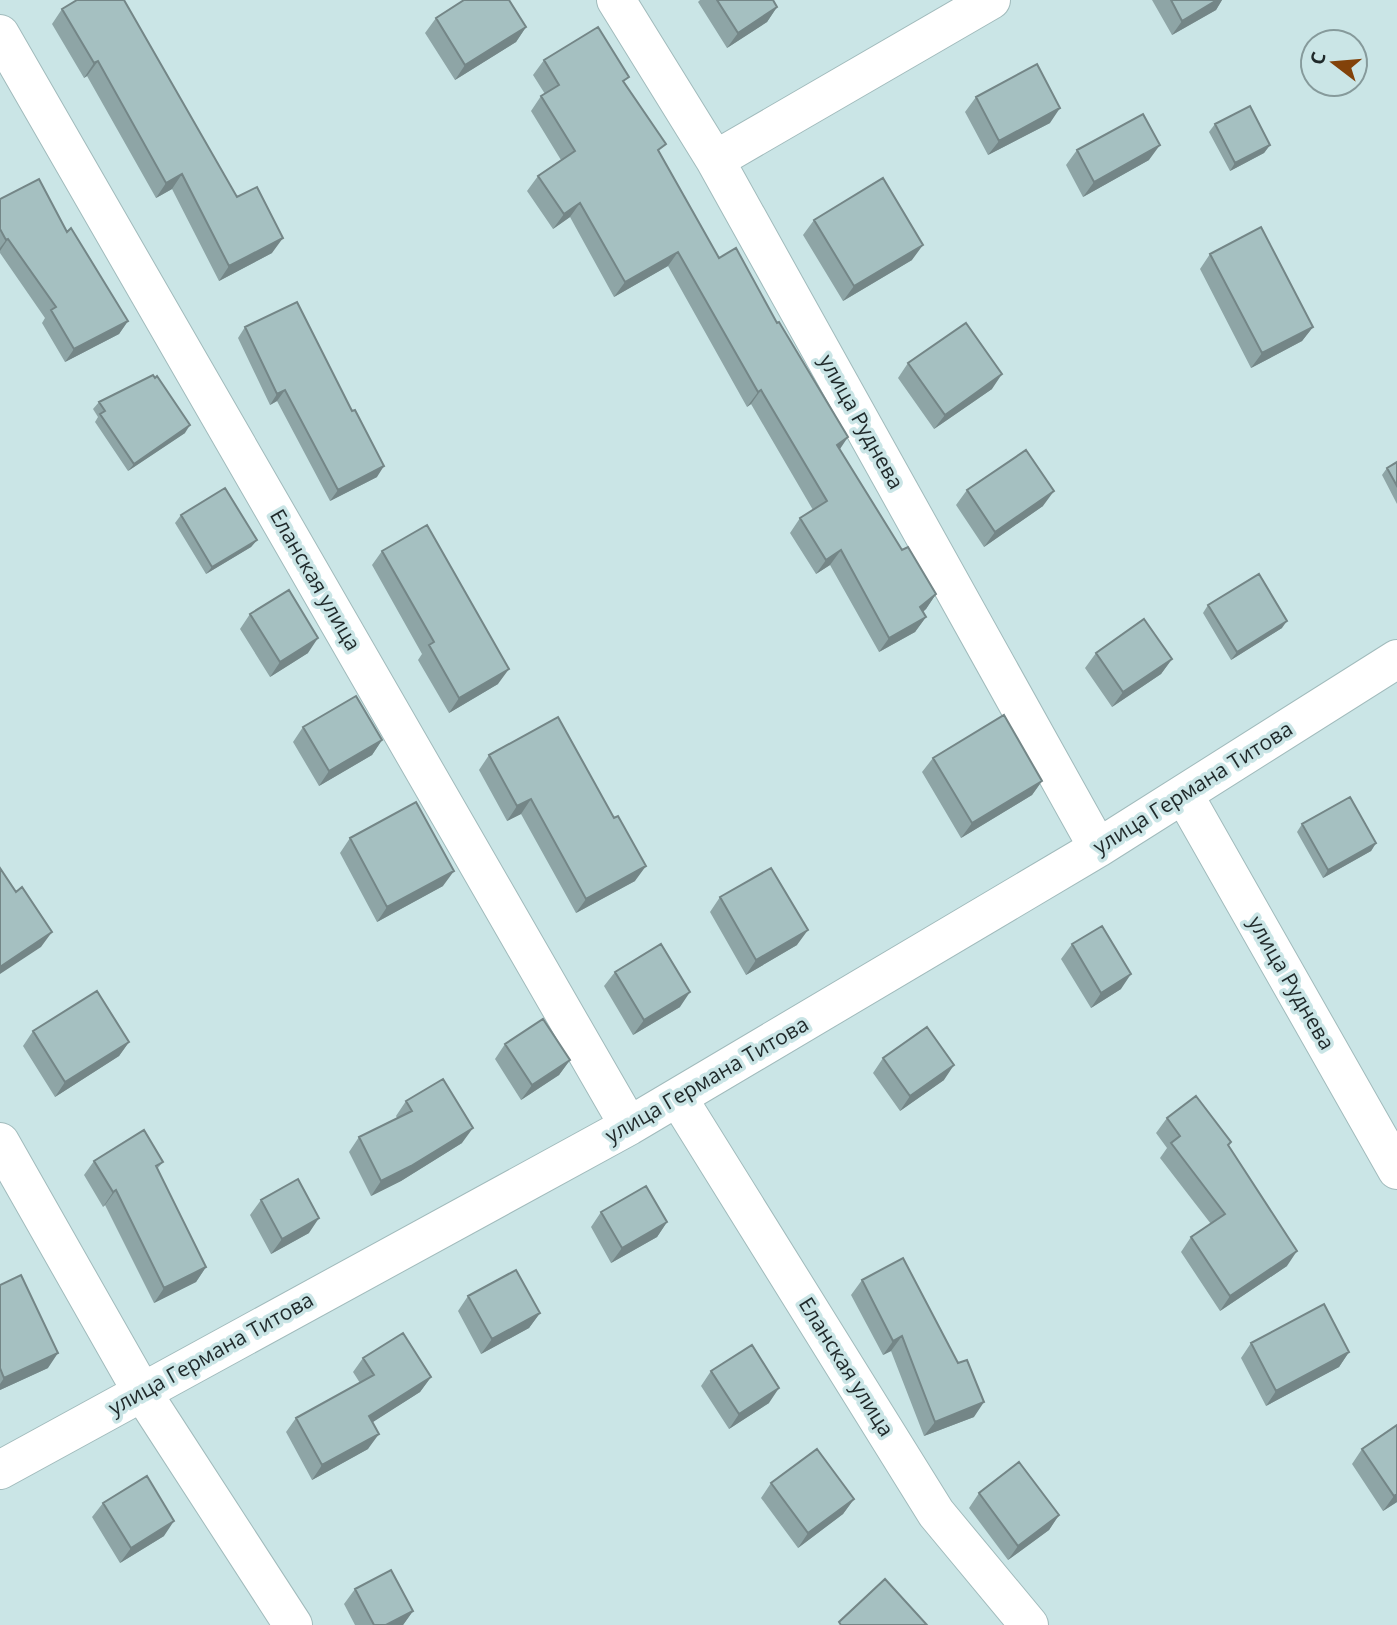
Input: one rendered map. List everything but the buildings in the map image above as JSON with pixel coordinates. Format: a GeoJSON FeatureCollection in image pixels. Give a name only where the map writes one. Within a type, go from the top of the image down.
{"type":"FeatureCollection","features":[{"type":"Feature","properties":{"kind":"street","name":"улица Руднева"},"geometry":{"type":"LineString","coordinates":[[616,0],[715,160],[1098,848]]}},
{"type":"Feature","properties":{"kind":"street"},"geometry":{"type":"LineString","coordinates":[[715,160],[991,0]]}},
{"type":"Feature","properties":{"kind":"street","name":"Еланская улица"},"geometry":{"type":"LineString","coordinates":[[0,34],[629,1126]]}},
{"type":"Feature","properties":{"kind":"street","name":"улица Германа Титова"},"geometry":{"type":"LineString","coordinates":[[0,1470],[678,1098],[1098,848],[1397,659]]}},
{"type":"Feature","properties":{"kind":"street","name":"улица Руднева"},"geometry":{"type":"LineString","coordinates":[[1184,795],[1397,1170]]}},
{"type":"Feature","properties":{"kind":"street","name":"Еланская улица"},"geometry":{"type":"LineString","coordinates":[[678,1098],[936,1513],[1029,1625]]}},
{"type":"Feature","properties":{"kind":"street"},"geometry":{"type":"LineString","coordinates":[[0,1142],[142,1392],[293,1625]]}}]}
